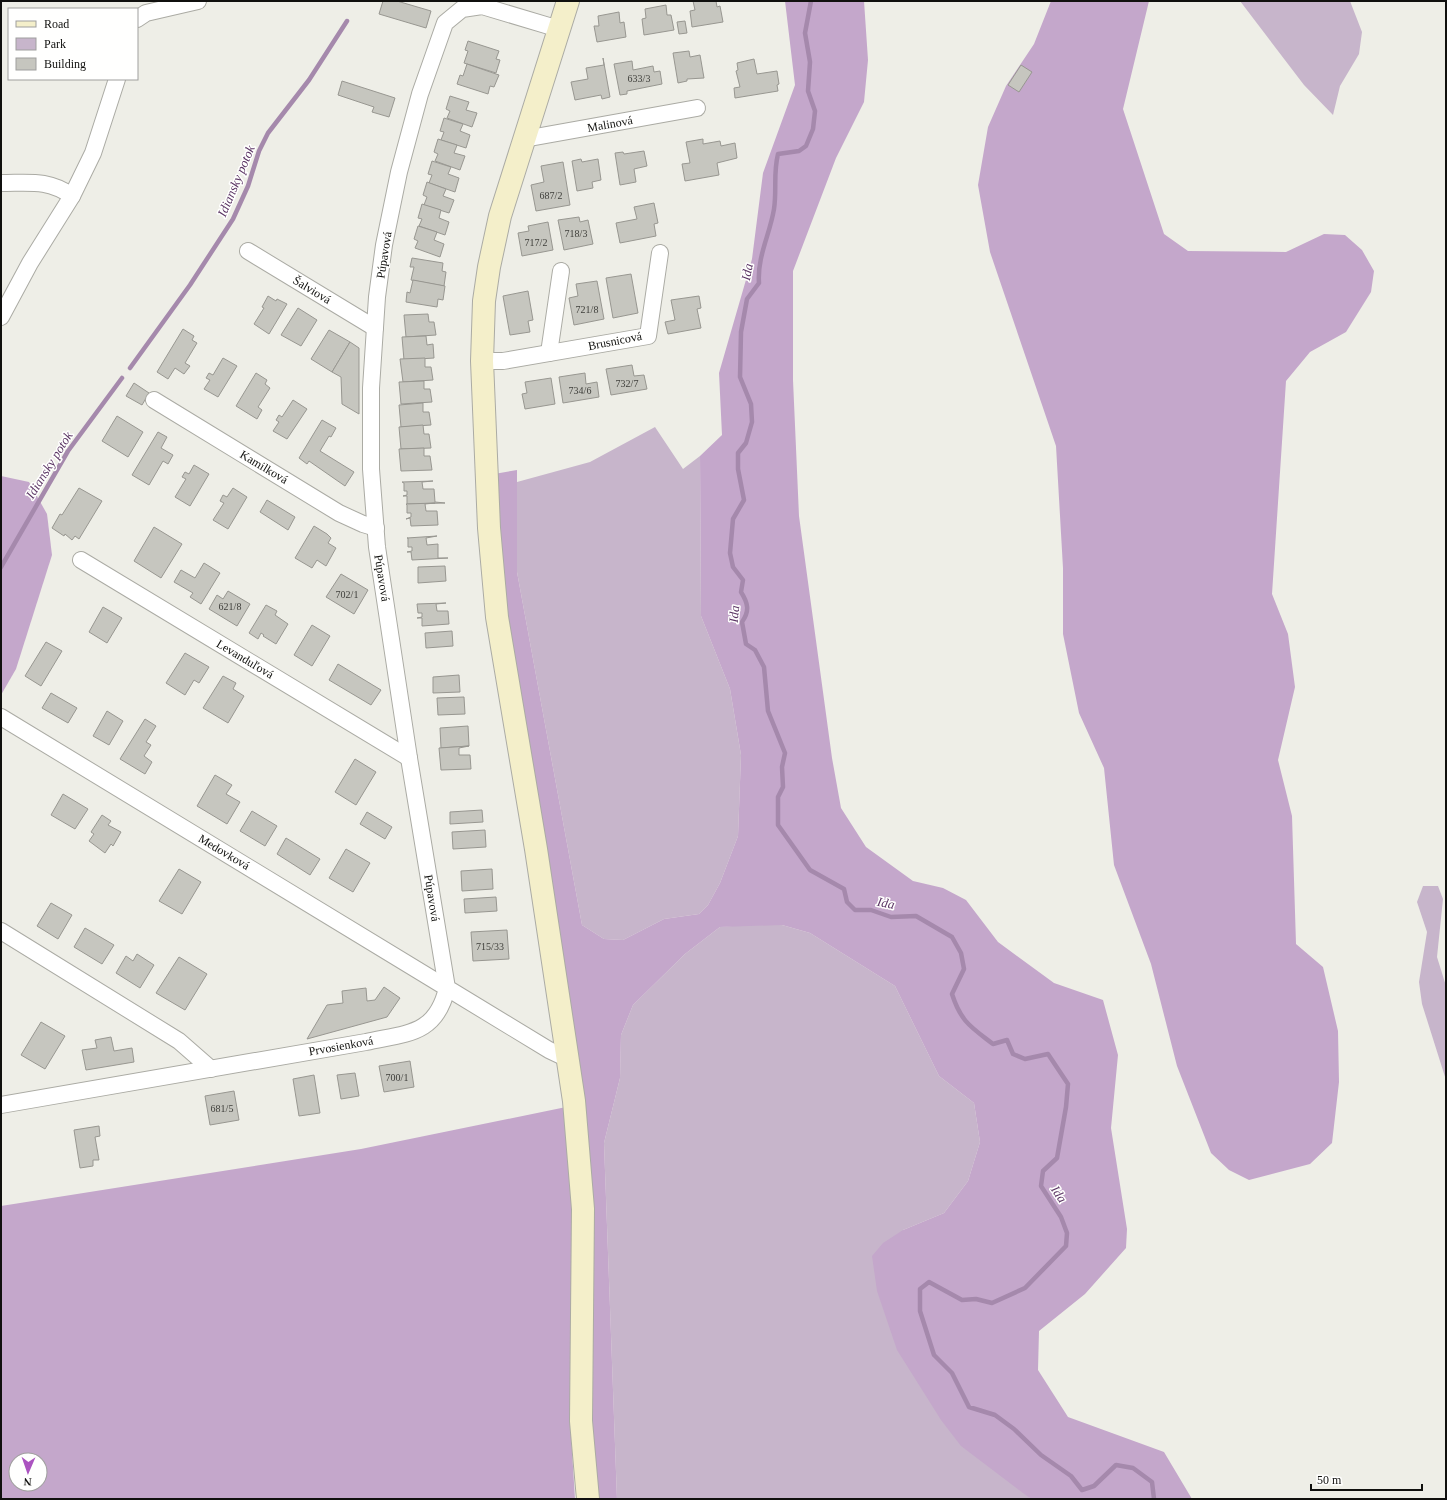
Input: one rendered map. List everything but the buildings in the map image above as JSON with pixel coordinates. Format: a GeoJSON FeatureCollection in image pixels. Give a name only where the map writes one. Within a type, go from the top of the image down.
{"type":"FeatureCollection","features":[{"type":"Feature","properties":{"kind":"street"},"geometry":{"type":"LineString","coordinates":[[138,18],[146,13],[198,1]]}},
{"type":"Feature","properties":{"kind":"street"},"geometry":{"type":"LineString","coordinates":[[568,1],[500,216],[489,267],[484,301],[482,361],[489,528],[498,625],[536,849],[574,1101],[583,1209],[581,1421],[588,1499]]}},
{"type":"Feature","properties":{"kind":"street"},"geometry":{"type":"LineString","coordinates":[[475,3],[559,29]]}},
{"type":"Feature","properties":{"kind":"street","name":"Púpavová"},"geometry":{"type":"LineString","coordinates":[[447,988],[409,758],[376,528],[371,429],[371,388],[377,297],[384,245],[399,172],[420,94],[445,23],[457,12],[471,7],[475,3]]}},
{"type":"Feature","properties":{"kind":"street"},"geometry":{"type":"LineString","coordinates":[[1,316],[30,263],[72,196],[93,153],[117,80]]}},
{"type":"Feature","properties":{"kind":"street","name":"Malinová"},"geometry":{"type":"LineString","coordinates":[[524,139],[697,108]]}},
{"type":"Feature","properties":{"kind":"street"},"geometry":{"type":"LineString","coordinates":[[1,183],[45,182],[72,196]]}},
{"type":"Feature","properties":{"kind":"street","name":"Šalviová"},"geometry":{"type":"LineString","coordinates":[[248,251],[375,328]]}},
{"type":"Feature","properties":{"kind":"street","name":"Brusnicová"},"geometry":{"type":"LineString","coordinates":[[482,361],[503,361],[648,336],[660,253]]}},
{"type":"Feature","properties":{"kind":"street"},"geometry":{"type":"LineString","coordinates":[[549,352],[561,271]]}},
{"type":"Feature","properties":{"kind":"street","name":"Kamilková"},"geometry":{"type":"LineString","coordinates":[[154,400],[339,513],[376,528]]}},
{"type":"Feature","properties":{"kind":"street","name":"Levanduľová"},"geometry":{"type":"LineString","coordinates":[[81,560],[409,758]]}},
{"type":"Feature","properties":{"kind":"street","name":"Medovková"},"geometry":{"type":"LineString","coordinates":[[1,717],[447,988]]}},
{"type":"Feature","properties":{"kind":"street"},"geometry":{"type":"LineString","coordinates":[[1,931],[179,1041],[211,1069]]}},
{"type":"Feature","properties":{"kind":"street"},"geometry":{"type":"LineString","coordinates":[[447,988],[549,1050],[568,1059]]}},
{"type":"Feature","properties":{"kind":"street","name":"Prvosienková"},"geometry":{"type":"LineString","coordinates":[[1,1105],[366,1042],[416,1030],[426,1026],[440,1010],[447,988]]}},
{"type":"Feature","properties":{"kind":"green space"},"geometry":{"type":"Polygon","coordinates":[[[1240,1],[1350,1],[1362,32],[1359,54],[1340,86],[1333,115],[1304,85],[1240,1]]]}},
{"type":"Feature","properties":{"kind":"green space"},"geometry":{"type":"Polygon","coordinates":[[[655,427],[683,469],[700,456],[701,616],[730,689],[741,755],[738,836],[720,883],[708,905],[699,914],[664,919],[623,940],[604,939],[582,925],[517,572],[517,482],[590,462],[655,427]]]}},
{"type":"Feature","properties":{"kind":"green space"},"geometry":{"type":"Polygon","coordinates":[[[1423,886],[1438,886],[1443,899],[1437,957],[1446,986],[1446,1080],[1422,1004],[1419,982],[1427,932],[1417,902],[1423,886]]]}},
{"type":"Feature","properties":{"kind":"green space"},"geometry":{"type":"Polygon","coordinates":[[[744,925],[782,925],[810,933],[895,986],[939,1076],[974,1103],[980,1142],[968,1181],[944,1213],[903,1230],[1021,1490],[1031,1499],[617,1499],[604,1143],[620,1078],[621,1035],[633,1005],[685,954],[720,927],[744,925]]]}},
{"type":"Feature","properties":{"kind":"shaded area"},"geometry":{"type":"Polygon","coordinates":[[[785,1],[864,1],[868,60],[864,102],[836,158],[793,271],[793,380],[799,516],[832,758],[841,808],[866,847],[913,881],[943,888],[966,900],[998,942],[1054,983],[1103,1000],[1118,1055],[1111,1128],[1127,1229],[1126,1248],[1085,1294],[1039,1331],[1038,1370],[1068,1417],[1164,1452],[1192,1499],[1031,1499],[961,1446],[941,1420],[897,1350],[877,1291],[872,1256],[883,1243],[903,1230],[944,1213],[968,1181],[980,1142],[974,1103],[939,1076],[895,986],[810,933],[782,925],[720,927],[685,954],[633,1005],[621,1035],[620,1078],[604,1143],[617,1499],[598,1499],[592,1445],[587,1121],[507,632],[494,474],[517,470],[517,572],[582,925],[604,939],[623,940],[664,919],[699,914],[708,905],[720,883],[738,836],[741,755],[730,689],[701,616],[700,456],[722,435],[719,373],[752,259],[763,173],[795,85],[785,1]]]}},
{"type":"Feature","properties":{"kind":"shaded area"},"geometry":{"type":"Polygon","coordinates":[[[1051,1],[1149,1],[1123,109],[1164,234],[1188,251],[1286,252],[1324,234],[1345,235],[1362,250],[1374,271],[1371,292],[1346,332],[1310,352],[1286,381],[1272,594],[1288,634],[1295,687],[1278,760],[1292,816],[1296,944],[1323,967],[1338,1031],[1339,1082],[1332,1143],[1310,1164],[1249,1180],[1229,1170],[1211,1153],[1177,1066],[1151,964],[1114,865],[1104,768],[1079,713],[1063,634],[1063,568],[1056,446],[990,252],[978,185],[988,127],[1006,86],[1034,44],[1051,1]]]}},
{"type":"Feature","properties":{"kind":"shaded area"},"geometry":{"type":"Polygon","coordinates":[[[1,476],[29,482],[47,514],[52,555],[16,669],[1,695],[1,476]]]}},
{"type":"Feature","properties":{"kind":"shaded area"},"geometry":{"type":"Polygon","coordinates":[[[571,1106],[574,1211],[570,1419],[575,1499],[1,1499],[1,1206],[361,1149],[571,1106]]]}},
{"type":"Feature","properties":{"kind":"waterway","name":"Ida"},"geometry":{"type":"LineString","coordinates":[[811,1],[805,33],[810,62],[808,91],[815,111],[813,129],[806,146],[799,151],[778,154],[774,209],[760,264],[759,283],[747,299],[741,332],[740,377],[751,404],[752,422],[746,443],[738,453],[738,469],[744,500],[733,519],[730,553],[733,567],[743,580],[741,592],[747,603],[747,611],[742,622],[746,644],[755,650],[764,667],[768,711],[785,753],[782,767],[783,787],[778,797],[778,825],[810,870],[844,889],[847,902],[855,910],[871,910],[891,917],[916,916],[952,937],[961,953],[964,969],[952,994],[963,1018],[993,1044],[1007,1040],[1013,1054],[1025,1059],[1048,1054],[1068,1084],[1066,1107],[1057,1158],[1043,1171],[1041,1186],[1061,1217],[1067,1233],[1066,1246],[1025,1288],[992,1303],[976,1299],[962,1300],[929,1282],[920,1289],[920,1311],[934,1355],[952,1373],[969,1407],[995,1415],[1014,1429],[1041,1455],[1071,1476],[1082,1490],[1094,1486],[1116,1465],[1133,1468],[1152,1482],[1154,1499]]}},
{"type":"Feature","properties":{"kind":"waterway","name":"Idiansky potok"},"geometry":{"type":"LineString","coordinates":[[130,368],[190,285],[233,219],[248,186],[259,151],[268,133],[309,80],[347,21]]}},
{"type":"Feature","properties":{"kind":"waterway","name":"Idiansky potok"},"geometry":{"type":"LineString","coordinates":[[1,567],[68,451],[122,378]]}}]}
